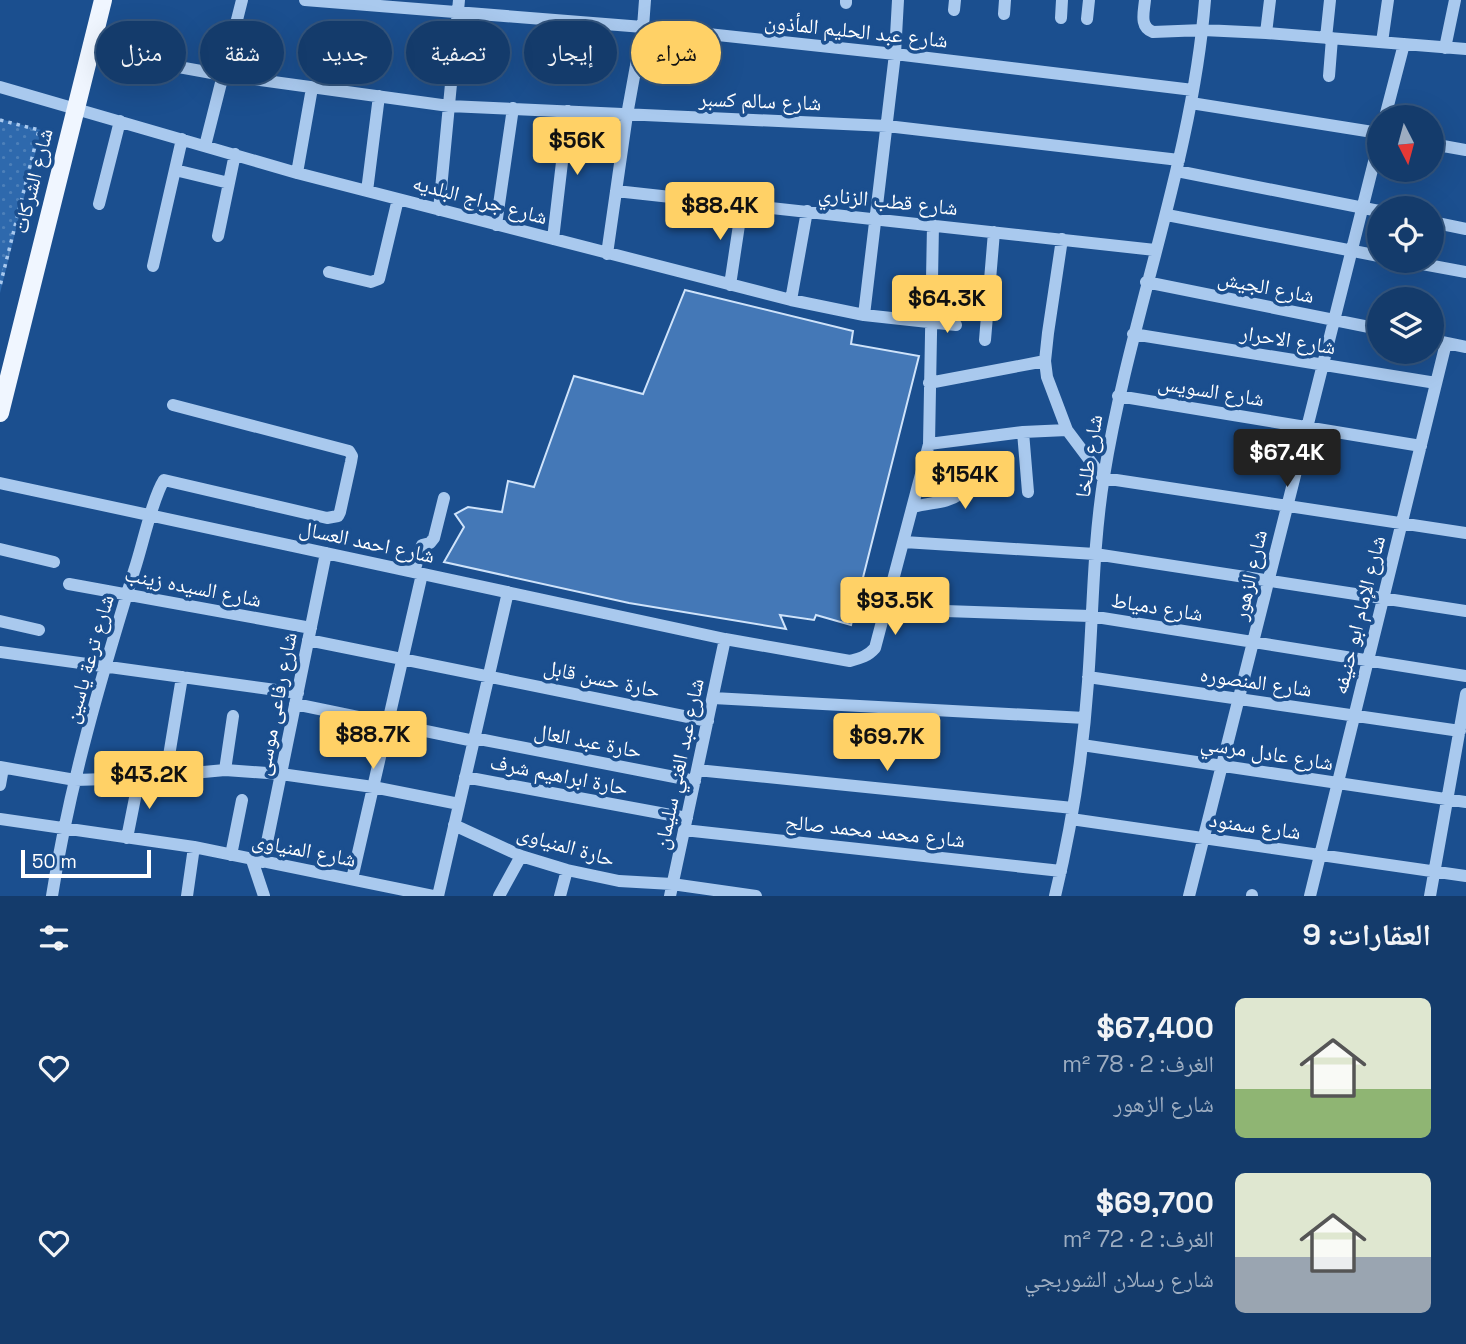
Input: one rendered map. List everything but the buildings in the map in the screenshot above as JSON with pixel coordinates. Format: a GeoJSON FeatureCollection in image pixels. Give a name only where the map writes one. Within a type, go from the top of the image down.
{"type":"FeatureCollection","features":[{"type":"Feature","properties":{"kind":"main road","name":"شارع الشركات"},"geometry":{"type":"LineString","coordinates":[[0,413],[103,0]]}},
{"type":"Feature","properties":{"kind":"street"},"geometry":{"type":"LineString","coordinates":[[237,21],[242,0]]}},
{"type":"Feature","properties":{"kind":"street","name":"شارع عبد الحليم المأذون"},"geometry":{"type":"LineString","coordinates":[[305,0],[459,6],[631,26]]}},
{"type":"Feature","properties":{"kind":"street"},"geometry":{"type":"LineString","coordinates":[[643,21],[645,0]]}},
{"type":"Feature","properties":{"kind":"street"},"geometry":{"type":"LineString","coordinates":[[864,315],[895,54],[898,0]]}},
{"type":"Feature","properties":{"kind":"street"},"geometry":{"type":"LineString","coordinates":[[1004,14],[1005,0]]}},
{"type":"Feature","properties":{"kind":"street"},"geometry":{"type":"LineString","coordinates":[[1061,18],[1062,0]]}},
{"type":"Feature","properties":{"kind":"street"},"geometry":{"type":"LineString","coordinates":[[1087,19],[1089,0]]}},
{"type":"Feature","properties":{"kind":"street"},"geometry":{"type":"LineString","coordinates":[[1145,0],[1145,27],[1159,32],[1203,30],[1266,33],[1466,49]]}},
{"type":"Feature","properties":{"kind":"street","name":"شارع طلخا"},"geometry":{"type":"LineString","coordinates":[[1055,896],[1072,813],[1085,718],[1090,616],[1103,478],[1118,396],[1178,166],[1203,30],[1205,0]]}},
{"type":"Feature","properties":{"kind":"street"},"geometry":{"type":"LineString","coordinates":[[1266,33],[1270,0]]}},
{"type":"Feature","properties":{"kind":"street"},"geometry":{"type":"LineString","coordinates":[[1329,76],[1331,0]]}},
{"type":"Feature","properties":{"kind":"street"},"geometry":{"type":"LineString","coordinates":[[1382,42],[1388,0]]}},
{"type":"Feature","properties":{"kind":"street"},"geometry":{"type":"LineString","coordinates":[[1445,48],[1455,0]]}},
{"type":"Feature","properties":{"kind":"street"},"geometry":{"type":"LineString","coordinates":[[439,210],[459,6]]}},
{"type":"Feature","properties":{"kind":"street","name":"شارع عبد الحليم المأذون"},"geometry":{"type":"LineString","coordinates":[[721,35],[895,54],[1192,97],[1367,131]]}},
{"type":"Feature","properties":{"kind":"street"},"geometry":{"type":"LineString","coordinates":[[1388,105],[1404,44]]}},
{"type":"Feature","properties":{"kind":"street","name":"شارع سالم كسبر"},"geometry":{"type":"LineString","coordinates":[[90,51],[200,71]]}},
{"type":"Feature","properties":{"kind":"street"},"geometry":{"type":"LineString","coordinates":[[205,146],[221,84]]}},
{"type":"Feature","properties":{"kind":"street","name":"شارع سالم كسبر"},"geometry":{"type":"LineString","coordinates":[[284,84],[449,106],[887,126],[1178,166],[1367,209]]}},
{"type":"Feature","properties":{"kind":"street"},"geometry":{"type":"LineString","coordinates":[[607,254],[633,84]]}},
{"type":"Feature","properties":{"kind":"street","name":"شارع جراج البلديه"},"geometry":{"type":"LineString","coordinates":[[0,87],[297,173],[730,285],[864,315],[956,325]]}},
{"type":"Feature","properties":{"kind":"street"},"geometry":{"type":"LineString","coordinates":[[297,173],[313,88]]}},
{"type":"Feature","properties":{"kind":"street"},"geometry":{"type":"LineString","coordinates":[[366,191],[379,96]]}},
{"type":"Feature","properties":{"kind":"street"},"geometry":{"type":"LineString","coordinates":[[496,225],[513,108]]}},
{"type":"Feature","properties":{"kind":"street"},"geometry":{"type":"LineString","coordinates":[[553,239],[568,111]]}},
{"type":"Feature","properties":{"kind":"street"},"geometry":{"type":"LineString","coordinates":[[99,204],[120,121]]}},
{"type":"Feature","properties":{"kind":"street"},"geometry":{"type":"LineString","coordinates":[[153,266],[182,139]]}},
{"type":"Feature","properties":{"kind":"street"},"geometry":{"type":"LineString","coordinates":[[1444,146],[1466,150]]}},
{"type":"Feature","properties":{"kind":"street"},"geometry":{"type":"LineString","coordinates":[[218,236],[235,154]]}},
{"type":"Feature","properties":{"kind":"street"},"geometry":{"type":"LineString","coordinates":[[174,170],[229,183]]}},
{"type":"Feature","properties":{"kind":"street","name":"شارع الزهور"},"geometry":{"type":"LineString","coordinates":[[1189,896],[1369,182]]}},
{"type":"Feature","properties":{"kind":"street","name":"شارع قطب الزناري"},"geometry":{"type":"LineString","coordinates":[[616,191],[1155,250]]}},
{"type":"Feature","properties":{"kind":"street"},"geometry":{"type":"LineString","coordinates":[[329,272],[370,282],[379,279],[398,199]]}},
{"type":"Feature","properties":{"kind":"street"},"geometry":{"type":"LineString","coordinates":[[730,285],[742,205]]}},
{"type":"Feature","properties":{"kind":"street"},"geometry":{"type":"LineString","coordinates":[[791,300],[807,212]]}},
{"type":"Feature","properties":{"kind":"street"},"geometry":{"type":"LineString","coordinates":[[1167,215],[1367,253]]}},
{"type":"Feature","properties":{"kind":"street"},"geometry":{"type":"LineString","coordinates":[[1444,224],[1466,229]]}},
{"type":"Feature","properties":{"kind":"street","name":"شارع احمد العسال"},"geometry":{"type":"LineString","coordinates":[[0,483],[725,639],[850,661],[869,655],[875,648],[929,444],[933,225]]}},
{"type":"Feature","properties":{"kind":"street"},"geometry":{"type":"LineString","coordinates":[[985,340],[994,232]]}},
{"type":"Feature","properties":{"kind":"street"},"geometry":{"type":"LineString","coordinates":[[1062,240],[1045,361],[1047,377],[1067,430],[1103,478],[1466,533]]}},
{"type":"Feature","properties":{"kind":"street"},"geometry":{"type":"LineString","coordinates":[[1444,268],[1466,272]]}},
{"type":"Feature","properties":{"kind":"street","name":"شارع الجيش"},"geometry":{"type":"LineString","coordinates":[[1146,282],[1367,327]]}},
{"type":"Feature","properties":{"kind":"street","name":"شارع الاحرار"},"geometry":{"type":"LineString","coordinates":[[1133,334],[1436,383]]}},
{"type":"Feature","properties":{"kind":"street"},"geometry":{"type":"LineString","coordinates":[[1444,342],[1466,347]]}},
{"type":"Feature","properties":{"kind":"street","name":"شارع الإمام ابو حنيفه"},"geometry":{"type":"LineString","coordinates":[[1310,896],[1447,343]]}},
{"type":"Feature","properties":{"kind":"street"},"geometry":{"type":"LineString","coordinates":[[929,383],[1045,361]]}},
{"type":"Feature","properties":{"kind":"street","name":"شارع السويس"},"geometry":{"type":"LineString","coordinates":[[1118,396],[1421,446]]}},
{"type":"Feature","properties":{"kind":"street","name":"شارع ترعة ياسين"},"geometry":{"type":"LineString","coordinates":[[52,896],[62,829],[75,780],[127,594],[164,480],[333,519],[340,512],[352,456],[349,452],[173,405]]}},
{"type":"Feature","properties":{"kind":"street"},"geometry":{"type":"LineString","coordinates":[[929,444],[1023,432],[1067,430]]}},
{"type":"Feature","properties":{"kind":"street"},"geometry":{"type":"LineString","coordinates":[[1023,432],[1028,492]]}},
{"type":"Feature","properties":{"kind":"street"},"geometry":{"type":"LineString","coordinates":[[914,507],[959,496],[968,483],[971,467]]}},
{"type":"Feature","properties":{"kind":"street"},"geometry":{"type":"LineString","coordinates":[[352,879],[402,659],[422,545],[434,538],[444,498]]}},
{"type":"Feature","properties":{"kind":"street"},"geometry":{"type":"LineString","coordinates":[[904,542],[1095,554],[1466,611]]}},
{"type":"Feature","properties":{"kind":"street"},"geometry":{"type":"LineString","coordinates":[[0,549],[54,562]]}},
{"type":"Feature","properties":{"kind":"street","name":"شارع رفاعى موسى"},"geometry":{"type":"LineString","coordinates":[[258,861],[281,774],[326,553]]}},
{"type":"Feature","properties":{"kind":"street","name":"شارع السيده زينب"},"geometry":{"type":"LineString","coordinates":[[69,584],[309,634],[402,659]]}},
{"type":"Feature","properties":{"kind":"street"},"geometry":{"type":"LineString","coordinates":[[436,896],[508,592]]}},
{"type":"Feature","properties":{"kind":"street","name":"شارع دمياط"},"geometry":{"type":"LineString","coordinates":[[887,609],[1090,616],[1466,676]]}},
{"type":"Feature","properties":{"kind":"street"},"geometry":{"type":"LineString","coordinates":[[0,621],[39,630]]}},
{"type":"Feature","properties":{"kind":"street","name":"شارع عبد الغني سليمان"},"geometry":{"type":"LineString","coordinates":[[671,890],[725,639]]}},
{"type":"Feature","properties":{"kind":"street","name":"حارة عبد العال"},"geometry":{"type":"LineString","coordinates":[[0,652],[182,677],[296,699],[388,723],[474,740],[696,775],[1072,813]]}},
{"type":"Feature","properties":{"kind":"street","name":"حارة حسن قابل"},"geometry":{"type":"LineString","coordinates":[[402,659],[708,721]]}},
{"type":"Feature","properties":{"kind":"street"},"geometry":{"type":"LineString","coordinates":[[166,774],[182,677]]}},
{"type":"Feature","properties":{"kind":"street","name":"شارع المنصوره"},"geometry":{"type":"LineString","coordinates":[[1088,677],[1460,731]]}},
{"type":"Feature","properties":{"kind":"street"},"geometry":{"type":"LineString","coordinates":[[1430,896],[1466,694]]}},
{"type":"Feature","properties":{"kind":"street"},"geometry":{"type":"LineString","coordinates":[[713,698],[1085,718]]}},
{"type":"Feature","properties":{"kind":"street"},"geometry":{"type":"LineString","coordinates":[[225,770],[233,716]]}},
{"type":"Feature","properties":{"kind":"street","name":"شارع عادل مرسي"},"geometry":{"type":"LineString","coordinates":[[1082,744],[1466,802]]}},
{"type":"Feature","properties":{"kind":"street"},"geometry":{"type":"LineString","coordinates":[[0,785],[1,768],[75,780],[139,778],[225,770],[281,774],[459,804]]}},
{"type":"Feature","properties":{"kind":"street","name":"حارة ابراهيم شرف"},"geometry":{"type":"LineString","coordinates":[[466,776],[686,824]]}},
{"type":"Feature","properties":{"kind":"street"},"geometry":{"type":"LineString","coordinates":[[127,838],[139,778]]}},
{"type":"Feature","properties":{"kind":"street"},"geometry":{"type":"LineString","coordinates":[[231,855],[242,800]]}},
{"type":"Feature","properties":{"kind":"street","name":"شارع سمنود"},"geometry":{"type":"LineString","coordinates":[[1072,813],[1203,838],[1466,876]]}},
{"type":"Feature","properties":{"kind":"street","name":"شارع المنياوى"},"geometry":{"type":"LineString","coordinates":[[0,819],[194,847],[413,894],[436,896]]}},
{"type":"Feature","properties":{"kind":"street","name":"شارع محمد محمد صالح"},"geometry":{"type":"LineString","coordinates":[[686,824],[1061,871]]}},
{"type":"Feature","properties":{"kind":"street","name":"حارة المنياوى"},"geometry":{"type":"LineString","coordinates":[[454,825],[521,856],[567,870],[671,890],[756,896]]}},
{"type":"Feature","properties":{"kind":"street"},"geometry":{"type":"LineString","coordinates":[[187,896],[194,847]]}},
{"type":"Feature","properties":{"kind":"street"},"geometry":{"type":"LineString","coordinates":[[499,896],[521,856]]}},
{"type":"Feature","properties":{"kind":"street"},"geometry":{"type":"LineString","coordinates":[[258,861],[264,896]]}},
{"type":"Feature","properties":{"kind":"street"},"geometry":{"type":"LineString","coordinates":[[560,896],[567,870]]}},
{"type":"Feature","properties":{"kind":"path"},"geometry":{"type":"LineString","coordinates":[[0,120],[39,130],[0,286]]}},
{"type":"Feature","properties":{"kind":"green space"},"geometry":{"type":"Polygon","coordinates":[[[0,119],[41,130],[0,293],[0,119]]]}},
{"type":"Feature","properties":{"kind":"green space"},"geometry":{"type":"Polygon","coordinates":[[[0,122],[38,131],[0,282],[0,122]]]}}]}
